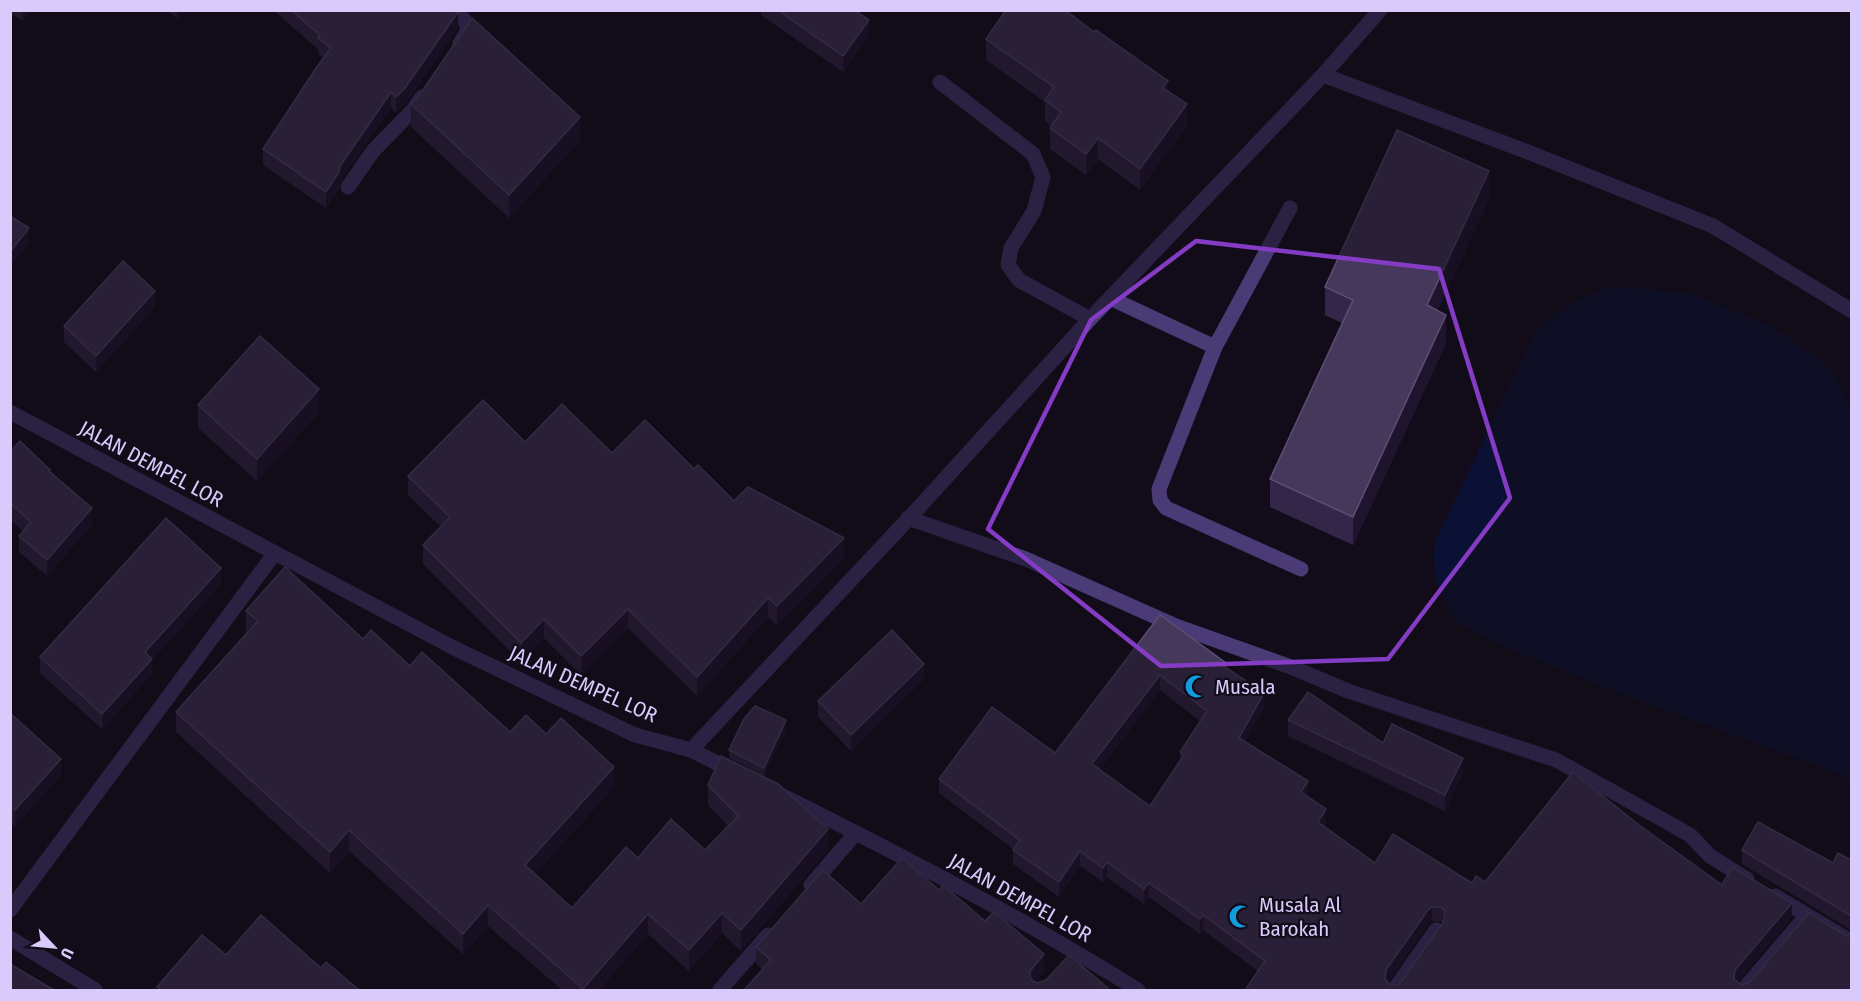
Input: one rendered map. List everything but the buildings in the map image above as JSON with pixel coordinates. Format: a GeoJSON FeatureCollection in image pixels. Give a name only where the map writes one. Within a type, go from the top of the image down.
{"type":"FeatureCollection","features":[{"type":"Feature","properties":{"kind":"street"},"geometry":{"type":"LineString","coordinates":[[450,57],[468,30],[468,24],[452,10]]}},
{"type":"Feature","properties":{"kind":"street"},"geometry":{"type":"LineString","coordinates":[[691,750],[1090,319],[1323,75],[1380,10]]}},
{"type":"Feature","properties":{"kind":"street"},"geometry":{"type":"LineString","coordinates":[[1323,75],[1528,152],[1713,226],[1851,311]]}},
{"type":"Feature","properties":{"kind":"street"},"geometry":{"type":"LineString","coordinates":[[940,82],[1033,154],[1043,177],[1034,211],[1011,248],[1008,265],[1019,280],[1090,319]]}},
{"type":"Feature","properties":{"kind":"street"},"geometry":{"type":"LineString","coordinates":[[348,188],[373,151],[413,110],[431,83]]}},
{"type":"Feature","properties":{"kind":"street"},"geometry":{"type":"LineString","coordinates":[[1290,208],[1215,347],[1159,489],[1160,500],[1166,508],[1301,569]]}},
{"type":"Feature","properties":{"kind":"street"},"geometry":{"type":"LineString","coordinates":[[1110,298],[1215,347]]}},
{"type":"Feature","properties":{"kind":"street","name":"JALAN DEMPEL LOR"},"geometry":{"type":"LineString","coordinates":[[10,412],[454,648],[635,735],[691,750],[753,781]]}},
{"type":"Feature","properties":{"kind":"street"},"geometry":{"type":"LineString","coordinates":[[910,516],[1026,559],[1176,626],[1291,667],[1348,691],[1556,760],[1690,835],[1710,856],[1851,942]]}},
{"type":"Feature","properties":{"kind":"street"},"geometry":{"type":"LineString","coordinates":[[10,910],[275,553]]}},
{"type":"Feature","properties":{"kind":"street","name":"JALAN DEMPEL LOR"},"geometry":{"type":"LineString","coordinates":[[774,791],[1075,951],[1138,990]]}},
{"type":"Feature","properties":{"kind":"street"},"geometry":{"type":"LineString","coordinates":[[803,894],[856,833]]}},
{"type":"Feature","properties":{"kind":"street"},"geometry":{"type":"LineString","coordinates":[[1743,990],[1807,915]]}},
{"type":"Feature","properties":{"kind":"street"},"geometry":{"type":"LineString","coordinates":[[720,990],[780,920]]}},
{"type":"Feature","properties":{"kind":"street"},"geometry":{"type":"LineString","coordinates":[[1394,990],[1436,930]]}},
{"type":"Feature","properties":{"kind":"street"},"geometry":{"type":"LineString","coordinates":[[10,938],[95,990]]}},
{"type":"Feature","properties":{"kind":"street"},"geometry":{"type":"LineString","coordinates":[[1060,967],[1075,951]]}},
{"type":"Feature","properties":{"kind":"highlighted area"},"geometry":{"type":"Polygon","coordinates":[[[1196,241],[1439,269],[1510,498],[1388,659],[1161,666],[988,529],[1091,320],[1196,241]]]}},
{"type":"Feature","properties":{"kind":"water"},"geometry":{"type":"Polygon","coordinates":[[[1612,287],[1693,294],[1770,326],[1824,362],[1840,384],[1852,418],[1851,778],[1619,693],[1507,648],[1461,624],[1448,609],[1437,583],[1433,554],[1437,537],[1534,335],[1569,305],[1612,287]]]}},
{"type":"Feature","properties":{"kind":"place","name":"Musala"},"geometry":{"type":"Point","coordinates":[1197,687]}},
{"type":"Feature","properties":{"kind":"place","name":"Musala Al Barokah"},"geometry":{"type":"Point","coordinates":[1241,917]}}]}
